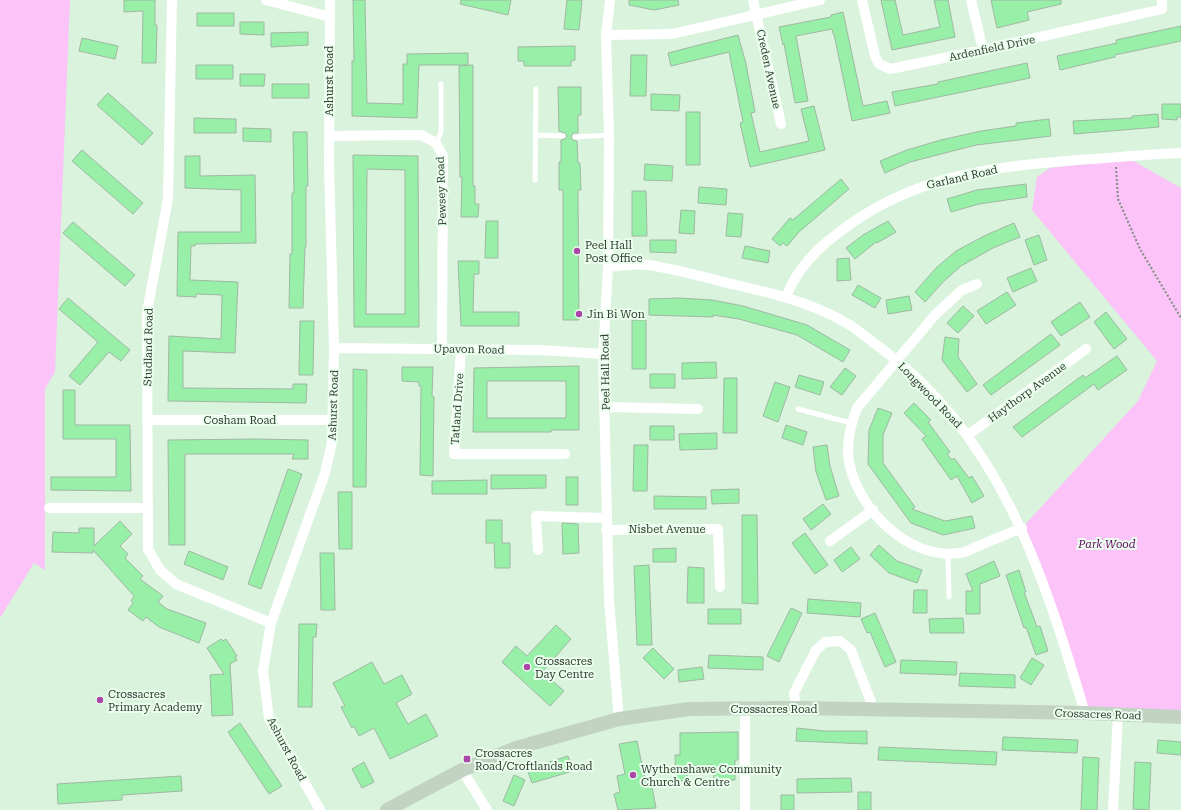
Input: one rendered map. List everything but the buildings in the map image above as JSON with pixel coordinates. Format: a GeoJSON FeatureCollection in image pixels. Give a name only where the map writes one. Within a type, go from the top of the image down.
{"type":"FeatureCollection","features":[{"type":"Feature","properties":{"kind":"street","name":"Studland Road"},"geometry":{"type":"LineString","coordinates":[[172,0],[168,199],[147,312],[148,549],[160,570],[176,584],[271,623]]}},
{"type":"Feature","properties":{"kind":"street"},"geometry":{"type":"LineString","coordinates":[[266,0],[330,17]]}},
{"type":"Feature","properties":{"kind":"street","name":"Ashurst Road"},"geometry":{"type":"LineString","coordinates":[[320,810],[269,719],[264,671],[271,623],[325,472],[332,442],[334,348],[329,136],[330,0]]}},
{"type":"Feature","properties":{"kind":"street","name":"Peel Hall Road"},"geometry":{"type":"LineString","coordinates":[[610,0],[606,35],[609,135],[608,267],[603,354],[606,407],[606,530],[609,600],[619,720]]}},
{"type":"Feature","properties":{"kind":"street","name":"Creden Avenue"},"geometry":{"type":"LineString","coordinates":[[753,0],[781,124]]}},
{"type":"Feature","properties":{"kind":"street"},"geometry":{"type":"LineString","coordinates":[[606,35],[672,34],[820,0]]}},
{"type":"Feature","properties":{"kind":"street","name":"Ardenfield Drive"},"geometry":{"type":"LineString","coordinates":[[862,0],[875,56],[879,64],[883,67],[898,67],[983,50],[1162,9],[1162,0]]}},
{"type":"Feature","properties":{"kind":"street"},"geometry":{"type":"LineString","coordinates":[[971,0],[983,50]]}},
{"type":"Feature","properties":{"kind":"street","name":"Pewsey Road"},"geometry":{"type":"LineString","coordinates":[[329,136],[421,135],[436,144],[442,156],[442,348]]}},
{"type":"Feature","properties":{"kind":"street","name":"Garland Road"},"geometry":{"type":"LineString","coordinates":[[786,296],[791,284],[805,264],[828,241],[856,219],[884,202],[917,187],[976,171],[1025,164],[1181,153]]}},
{"type":"Feature","properties":{"kind":"street","name":"Longwood Road"},"geometry":{"type":"LineString","coordinates":[[608,267],[646,264],[786,296],[842,320],[897,360],[933,394],[968,435],[997,480],[1022,528],[1058,626],[1085,713]]}},
{"type":"Feature","properties":{"kind":"street"},"geometry":{"type":"LineString","coordinates":[[978,284],[962,290],[935,314],[857,408],[851,424],[848,440],[849,462],[858,487],[873,510],[889,530],[908,544],[933,553],[960,553],[1022,528]]}},
{"type":"Feature","properties":{"kind":"street","name":"Upavon Road"},"geometry":{"type":"LineString","coordinates":[[334,348],[541,350],[603,354]]}},
{"type":"Feature","properties":{"kind":"street","name":"Tatland Drive"},"geometry":{"type":"LineString","coordinates":[[461,349],[454,454],[565,454]]}},
{"type":"Feature","properties":{"kind":"street","name":"Haythorp Avenue"},"geometry":{"type":"LineString","coordinates":[[968,435],[1086,349]]}},
{"type":"Feature","properties":{"kind":"street"},"geometry":{"type":"LineString","coordinates":[[606,407],[698,409]]}},
{"type":"Feature","properties":{"kind":"street","name":"Cosham Road"},"geometry":{"type":"LineString","coordinates":[[147,420],[333,420]]}},
{"type":"Feature","properties":{"kind":"street"},"geometry":{"type":"LineString","coordinates":[[49,508],[147,508]]}},
{"type":"Feature","properties":{"kind":"street"},"geometry":{"type":"LineString","coordinates":[[830,541],[873,510]]}},
{"type":"Feature","properties":{"kind":"street"},"geometry":{"type":"LineString","coordinates":[[538,550],[536,516],[606,518]]}},
{"type":"Feature","properties":{"kind":"street","name":"Nisbet Avenue"},"geometry":{"type":"LineString","coordinates":[[606,530],[718,529],[720,587]]}},
{"type":"Feature","properties":{"kind":"street"},"geometry":{"type":"LineString","coordinates":[[796,708],[794,693],[816,650],[825,642],[840,641],[851,650],[874,710]]}},
{"type":"Feature","properties":{"kind":"street","name":"Crossacres Road"},"geometry":{"type":"LineString","coordinates":[[387,810],[462,770],[516,748],[619,720],[689,709],[796,708],[1085,713],[1181,717]]}},
{"type":"Feature","properties":{"kind":"street"},"geometry":{"type":"LineString","coordinates":[[745,709],[745,810]]}},
{"type":"Feature","properties":{"kind":"street"},"geometry":{"type":"LineString","coordinates":[[1113,810],[1118,715]]}},
{"type":"Feature","properties":{"kind":"street"},"geometry":{"type":"LineString","coordinates":[[462,770],[487,810]]}},
{"type":"Feature","properties":{"kind":"lane"},"geometry":{"type":"LineString","coordinates":[[436,144],[440,132],[441,84]]}},
{"type":"Feature","properties":{"kind":"lane"},"geometry":{"type":"LineString","coordinates":[[535,180],[536,89]]}},
{"type":"Feature","properties":{"kind":"lane"},"geometry":{"type":"LineString","coordinates":[[536,135],[563,136]]}},
{"type":"Feature","properties":{"kind":"lane"},"geometry":{"type":"LineString","coordinates":[[575,137],[609,135]]}},
{"type":"Feature","properties":{"kind":"lane"},"geometry":{"type":"LineString","coordinates":[[798,409],[851,424]]}},
{"type":"Feature","properties":{"kind":"lane"},"geometry":{"type":"LineString","coordinates":[[948,553],[949,597]]}},
{"type":"Feature","properties":{"kind":"path"},"geometry":{"type":"LineString","coordinates":[[1115,158],[1118,199],[1140,249],[1181,318]]}},
{"type":"Feature","properties":{"kind":"green space"},"geometry":{"type":"Polygon","coordinates":[[[0,0],[70,0],[55,372],[45,389],[45,570],[34,563],[0,618],[0,0]]]}},
{"type":"Feature","properties":{"kind":"green space","name":"Park Wood"},"geometry":{"type":"Polygon","coordinates":[[[1130,159],[1181,188],[1181,715],[1085,713],[1022,528],[1138,401],[1157,361],[1032,210],[1037,177],[1050,168],[1130,159]]]}},
{"type":"Feature","properties":{"kind":"place","name":"Peel Hall Post Office"},"geometry":{"type":"Point","coordinates":[577,251]}},
{"type":"Feature","properties":{"kind":"place","name":"Jin Bi Won"},"geometry":{"type":"Point","coordinates":[579,314]}},
{"type":"Feature","properties":{"kind":"place","name":"Crossacres Day Centre"},"geometry":{"type":"Point","coordinates":[527,667]}},
{"type":"Feature","properties":{"kind":"place","name":"Crossacres Primary Academy"},"geometry":{"type":"Point","coordinates":[100,700]}},
{"type":"Feature","properties":{"kind":"place","name":"Crossacres Road/Croftlands Road"},"geometry":{"type":"Point","coordinates":[467,759]}},
{"type":"Feature","properties":{"kind":"place","name":"Wythenshawe Community Church & Centre"},"geometry":{"type":"Point","coordinates":[633,775]}}]}
